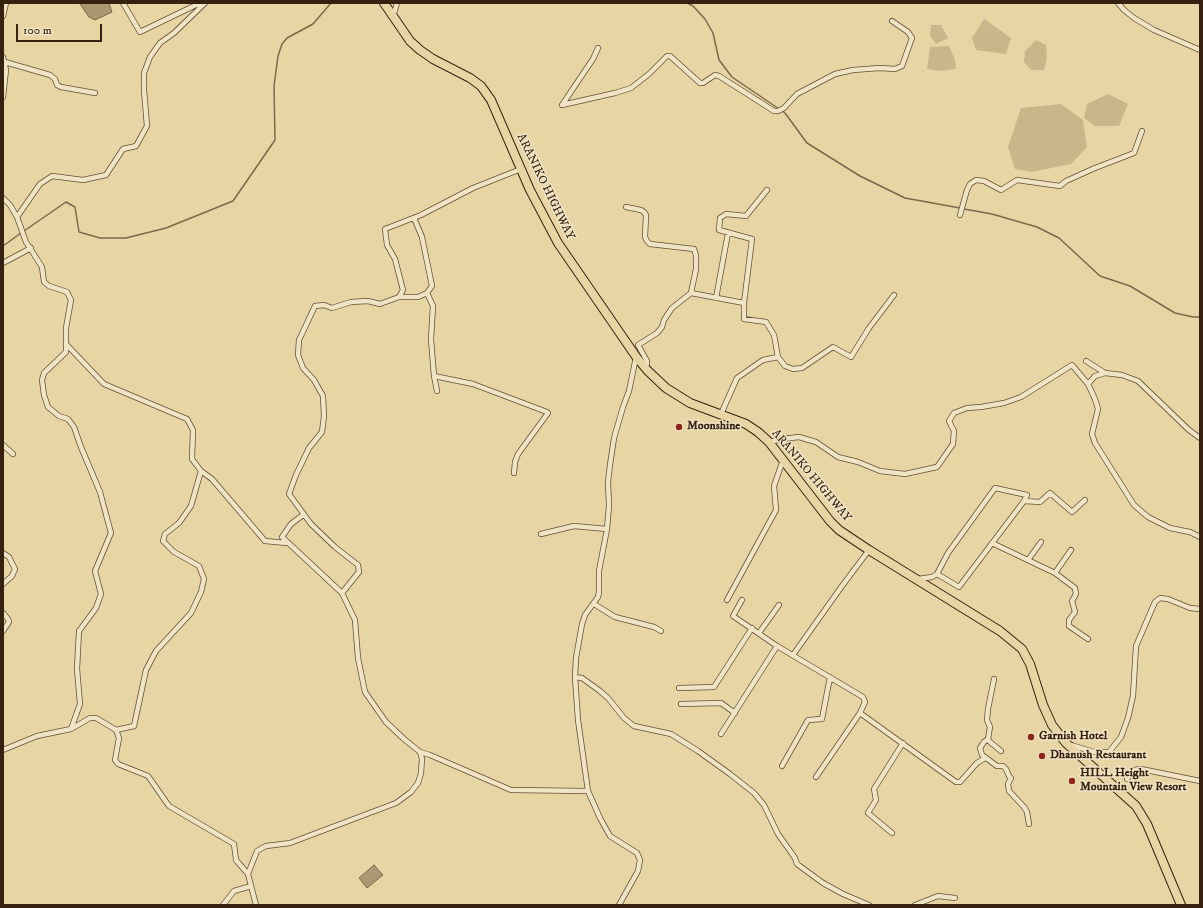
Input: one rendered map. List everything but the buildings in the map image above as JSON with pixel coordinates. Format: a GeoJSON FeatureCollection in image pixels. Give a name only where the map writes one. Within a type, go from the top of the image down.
{"type":"FeatureCollection","features":[{"type":"Feature","properties":{"kind":"highway","name":"ARANIKO HIGHWAY"},"geometry":{"type":"LineString","coordinates":[[384,3],[410,40],[420,50],[433,59],[470,78],[481,86],[491,100],[530,190],[558,242],[643,366],[666,388],[682,398],[704,409],[746,424],[758,432],[769,442],[830,521],[839,530],[1000,631],[1022,649],[1027,656],[1048,716],[1057,734],[1136,806],[1147,824],[1181,905]]}},
{"type":"Feature","properties":{"kind":"street"},"geometry":{"type":"LineString","coordinates":[[3,16],[6,3]]}},
{"type":"Feature","properties":{"kind":"street"},"geometry":{"type":"LineString","coordinates":[[123,3],[140,32],[200,3]]}},
{"type":"Feature","properties":{"kind":"street"},"geometry":{"type":"LineString","coordinates":[[17,217],[40,184],[52,176],[83,180],[106,175],[123,150],[136,146],[147,126],[144,73],[150,57],[160,43],[174,33],[205,3]]}},
{"type":"Feature","properties":{"kind":"street"},"geometry":{"type":"LineString","coordinates":[[393,17],[397,3]]}},
{"type":"Feature","properties":{"kind":"street"},"geometry":{"type":"LineString","coordinates":[[1118,3],[1124,10],[1140,22],[1154,30],[1200,50]]}},
{"type":"Feature","properties":{"kind":"street"},"geometry":{"type":"LineString","coordinates":[[598,48],[593,59],[562,105],[631,88],[649,74],[667,56],[670,56],[700,83],[703,83],[715,75],[720,76],[774,111],[778,111],[784,108],[797,94],[836,74],[853,70],[880,68],[895,69],[902,66],[912,38],[908,32],[892,21]]}},
{"type":"Feature","properties":{"kind":"street"},"geometry":{"type":"LineString","coordinates":[[3,97],[5,78],[4,60],[50,75],[55,79],[57,85],[61,87],[95,93]]}},
{"type":"Feature","properties":{"kind":"street"},"geometry":{"type":"LineString","coordinates":[[960,215],[967,190],[970,184],[976,180],[984,181],[1002,190],[1017,180],[1060,186],[1066,181],[1095,168],[1134,153],[1142,131]]}},
{"type":"Feature","properties":{"kind":"street"},"geometry":{"type":"LineString","coordinates":[[399,297],[403,290],[395,259],[387,245],[385,229],[414,218],[473,188],[521,169]]}},
{"type":"Feature","properties":{"kind":"street"},"geometry":{"type":"LineString","coordinates":[[767,190],[746,216],[726,214],[720,218],[719,230],[752,239],[744,303],[744,319],[766,322],[774,336],[778,357],[785,366],[793,369],[802,368],[833,347],[851,357],[869,328],[894,296]]}},
{"type":"Feature","properties":{"kind":"street"},"geometry":{"type":"LineString","coordinates":[[3,198],[10,205],[17,217],[26,242],[42,267],[44,282],[49,286],[67,292],[71,300],[66,328],[66,352],[44,373],[42,380],[44,395],[48,406],[59,416],[68,419],[74,427],[80,447],[100,492],[111,533],[95,570],[101,594],[96,608],[79,630],[77,669],[80,704],[71,729]]}},
{"type":"Feature","properties":{"kind":"street"},"geometry":{"type":"LineString","coordinates":[[626,207],[644,212],[646,216],[645,237],[646,241],[650,244],[694,249],[696,255],[696,269],[691,293],[672,308],[658,333],[638,345],[647,361],[647,364],[643,366]]}},
{"type":"Feature","properties":{"kind":"street"},"geometry":{"type":"LineString","coordinates":[[342,593],[359,572],[358,565],[335,547],[311,524],[289,494],[309,448],[322,432],[324,416],[323,396],[314,380],[303,368],[298,356],[300,340],[315,306],[324,304],[332,308],[351,302],[368,300],[380,304],[399,297],[418,297],[426,294],[432,286],[422,237],[414,218]]}},
{"type":"Feature","properties":{"kind":"street"},"geometry":{"type":"LineString","coordinates":[[716,298],[728,233]]}},
{"type":"Feature","properties":{"kind":"street"},"geometry":{"type":"LineString","coordinates":[[3,263],[31,248]]}},
{"type":"Feature","properties":{"kind":"street"},"geometry":{"type":"LineString","coordinates":[[691,293],[744,303]]}},
{"type":"Feature","properties":{"kind":"street"},"geometry":{"type":"LineString","coordinates":[[426,294],[433,306],[431,331],[434,376],[437,391]]}},
{"type":"Feature","properties":{"kind":"street"},"geometry":{"type":"LineString","coordinates":[[66,344],[104,384],[187,419],[192,430],[192,459],[201,471],[212,479],[265,541],[287,543]]}},
{"type":"Feature","properties":{"kind":"street"},"geometry":{"type":"LineString","coordinates":[[721,414],[737,378],[763,360],[778,357]]}},
{"type":"Feature","properties":{"kind":"street"},"geometry":{"type":"LineString","coordinates":[[619,905],[638,871],[640,860],[638,853],[629,846],[610,836],[588,791],[578,720],[575,677],[576,658],[582,624],[585,615],[594,604],[599,592],[599,571],[607,529],[610,465],[614,438],[629,391],[637,358]]}},
{"type":"Feature","properties":{"kind":"street"},"geometry":{"type":"LineString","coordinates":[[1086,361],[1105,373]]}},
{"type":"Feature","properties":{"kind":"street"},"geometry":{"type":"LineString","coordinates":[[769,442],[799,437],[816,442],[838,457],[858,462],[880,471],[905,474],[937,467],[953,444],[954,431],[949,421],[954,413],[967,408],[1004,403],[1021,397],[1072,366],[1088,384],[1098,409],[1092,434],[1095,443],[1121,487],[1134,505],[1148,517],[1170,528],[1190,532],[1200,537]]}},
{"type":"Feature","properties":{"kind":"street"},"geometry":{"type":"LineString","coordinates":[[1088,384],[1095,376],[1105,373],[1122,375],[1138,381],[1189,430],[1200,438]]}},
{"type":"Feature","properties":{"kind":"street"},"geometry":{"type":"LineString","coordinates":[[434,376],[473,384],[548,412],[518,454],[515,462],[514,473]]}},
{"type":"Feature","properties":{"kind":"street"},"geometry":{"type":"LineString","coordinates":[[3,445],[13,454]]}},
{"type":"Feature","properties":{"kind":"street"},"geometry":{"type":"LineString","coordinates":[[727,600],[776,510],[774,486],[783,460]]}},
{"type":"Feature","properties":{"kind":"street"},"geometry":{"type":"LineString","coordinates":[[3,750],[37,736],[71,729],[90,718],[96,718],[116,730],[134,726],[146,670],[156,651],[191,614],[201,592],[204,579],[199,566],[174,552],[163,541],[165,534],[179,523],[191,506],[201,471]]}},
{"type":"Feature","properties":{"kind":"street"},"geometry":{"type":"LineString","coordinates":[[916,579],[932,577],[936,574],[948,553],[995,488],[1027,495],[959,587],[936,574]]}},
{"type":"Feature","properties":{"kind":"street"},"geometry":{"type":"LineString","coordinates":[[1024,501],[1040,502],[1050,493],[1072,512],[1085,500]]}},
{"type":"Feature","properties":{"kind":"street"},"geometry":{"type":"LineString","coordinates":[[303,515],[291,524],[282,537],[342,593],[355,620],[358,658],[365,692],[386,722],[420,752],[511,790],[588,791]]}},
{"type":"Feature","properties":{"kind":"street"},"geometry":{"type":"LineString","coordinates":[[541,534],[574,526],[607,529]]}},
{"type":"Feature","properties":{"kind":"street"},"geometry":{"type":"LineString","coordinates":[[1028,560],[1041,542]]}},
{"type":"Feature","properties":{"kind":"street"},"geometry":{"type":"LineString","coordinates":[[992,543],[1055,573],[1075,588],[1076,594],[1072,601],[1075,612],[1069,620],[1069,626],[1088,639]]}},
{"type":"Feature","properties":{"kind":"street"},"geometry":{"type":"LineString","coordinates":[[793,655],[869,550]]}},
{"type":"Feature","properties":{"kind":"street"},"geometry":{"type":"LineString","coordinates":[[1055,573],[1071,550]]}},
{"type":"Feature","properties":{"kind":"street"},"geometry":{"type":"LineString","coordinates":[[3,553],[10,558],[15,568],[12,576],[3,584]]}},
{"type":"Feature","properties":{"kind":"street"},"geometry":{"type":"LineString","coordinates":[[1066,743],[1094,752],[1109,752],[1120,737],[1128,718],[1133,696],[1136,646],[1156,602],[1160,598],[1168,599],[1190,608],[1200,609]]}},
{"type":"Feature","properties":{"kind":"street"},"geometry":{"type":"LineString","coordinates":[[742,600],[733,616],[777,646],[863,697],[865,702],[860,713],[816,777]]}},
{"type":"Feature","properties":{"kind":"street"},"geometry":{"type":"LineString","coordinates":[[594,604],[615,617],[654,627],[661,631]]}},
{"type":"Feature","properties":{"kind":"street"},"geometry":{"type":"LineString","coordinates":[[759,633],[779,605]]}},
{"type":"Feature","properties":{"kind":"street"},"geometry":{"type":"LineString","coordinates":[[3,614],[9,622],[3,631]]}},
{"type":"Feature","properties":{"kind":"street"},"geometry":{"type":"LineString","coordinates":[[679,688],[714,687],[752,628]]}},
{"type":"Feature","properties":{"kind":"street"},"geometry":{"type":"LineString","coordinates":[[721,734],[777,646]]}},
{"type":"Feature","properties":{"kind":"street"},"geometry":{"type":"LineString","coordinates":[[575,677],[582,678],[600,691],[608,698],[624,718],[634,726],[671,734],[730,774],[754,793],[764,805],[778,834],[795,858],[797,864],[823,883],[843,894],[869,905]]}},
{"type":"Feature","properties":{"kind":"street"},"geometry":{"type":"LineString","coordinates":[[782,766],[808,720],[822,719],[830,677]]}},
{"type":"Feature","properties":{"kind":"street"},"geometry":{"type":"LineString","coordinates":[[994,679],[988,709],[987,720],[990,727],[988,739],[980,748],[982,755],[985,758],[997,766],[1003,766],[1006,769],[1011,778],[1008,784],[1009,791],[1024,807],[1027,812],[1029,824]]}},
{"type":"Feature","properties":{"kind":"street"},"geometry":{"type":"LineString","coordinates":[[681,704],[721,703],[735,713]]}},
{"type":"Feature","properties":{"kind":"street"},"geometry":{"type":"LineString","coordinates":[[860,713],[956,782],[960,782],[977,763],[985,758]]}},
{"type":"Feature","properties":{"kind":"street"},"geometry":{"type":"LineString","coordinates":[[116,730],[118,738],[115,760],[118,764],[148,776],[169,806],[234,844],[236,860],[248,874],[256,905]]}},
{"type":"Feature","properties":{"kind":"street"},"geometry":{"type":"LineString","coordinates":[[988,739],[1001,751]]}},
{"type":"Feature","properties":{"kind":"street"},"geometry":{"type":"LineString","coordinates":[[892,833],[868,813],[876,800],[874,789],[903,743]]}},
{"type":"Feature","properties":{"kind":"street"},"geometry":{"type":"LineString","coordinates":[[248,874],[257,851],[266,846],[290,843],[396,803],[411,792],[418,783],[421,773],[422,759],[420,752]]}},
{"type":"Feature","properties":{"kind":"street"},"geometry":{"type":"LineString","coordinates":[[1127,779],[1134,770],[1141,769],[1200,781]]}},
{"type":"Feature","properties":{"kind":"street"},"geometry":{"type":"LineString","coordinates":[[223,905],[234,891],[251,886]]}},
{"type":"Feature","properties":{"kind":"street"},"geometry":{"type":"LineString","coordinates":[[915,905],[938,896],[955,898]]}},
{"type":"Feature","properties":{"kind":"shaded area"},"geometry":{"type":"Polygon","coordinates":[[[109,3],[112,12],[95,20],[89,17],[80,4],[109,3]]]}},
{"type":"Feature","properties":{"kind":"shaded area"},"geometry":{"type":"Polygon","coordinates":[[[984,19],[1011,38],[1006,54],[976,50],[972,38],[984,19]]]}},
{"type":"Feature","properties":{"kind":"shaded area"},"geometry":{"type":"Polygon","coordinates":[[[931,25],[941,25],[948,38],[936,44],[930,36],[931,25]]]}},
{"type":"Feature","properties":{"kind":"shaded area"},"geometry":{"type":"Polygon","coordinates":[[[1036,40],[1046,45],[1047,58],[1044,70],[1031,70],[1024,62],[1025,51],[1036,40]]]}},
{"type":"Feature","properties":{"kind":"shaded area"},"geometry":{"type":"Polygon","coordinates":[[[949,46],[955,60],[956,69],[939,71],[927,69],[930,47],[949,46]]]}},
{"type":"Feature","properties":{"kind":"shaded area"},"geometry":{"type":"Polygon","coordinates":[[[1108,94],[1128,104],[1119,126],[1095,126],[1084,118],[1087,104],[1108,94]]]}},
{"type":"Feature","properties":{"kind":"shaded area"},"geometry":{"type":"Polygon","coordinates":[[[1061,104],[1083,120],[1087,147],[1071,164],[1032,172],[1015,169],[1008,147],[1021,108],[1061,104]]]}},
{"type":"Feature","properties":{"kind":"shaded area"},"geometry":{"type":"Polygon","coordinates":[[[374,865],[383,875],[367,888],[359,878],[374,865]]]}},
{"type":"Feature","properties":{"kind":"waterway"},"geometry":{"type":"LineString","coordinates":[[24,231],[66,202],[75,207],[79,232],[100,238],[126,238],[166,228],[233,201],[275,140],[274,86],[278,56],[282,44],[287,38],[313,24],[331,3]]}},
{"type":"Feature","properties":{"kind":"waterway"},"geometry":{"type":"LineString","coordinates":[[687,3],[693,6],[705,19],[713,33],[719,60],[732,77],[785,113],[807,143],[860,176],[905,198],[960,208]]}},
{"type":"Feature","properties":{"kind":"waterway"},"geometry":{"type":"LineString","coordinates":[[964,209],[992,214],[1037,227],[1059,238],[1100,276],[1130,286],[1175,313],[1200,317]]}},
{"type":"Feature","properties":{"kind":"waterway"},"geometry":{"type":"LineString","coordinates":[[3,246],[21,233]]}},
{"type":"Feature","properties":{"kind":"place","name":"Moonshine"},"geometry":{"type":"Point","coordinates":[679,427]}},
{"type":"Feature","properties":{"kind":"place","name":"Garnish Hotel"},"geometry":{"type":"Point","coordinates":[1031,737]}},
{"type":"Feature","properties":{"kind":"place","name":"Dhanush Restaurant"},"geometry":{"type":"Point","coordinates":[1042,756]}},
{"type":"Feature","properties":{"kind":"place","name":"HILL Height Mountain View Resort"},"geometry":{"type":"Point","coordinates":[1072,781]}}]}
